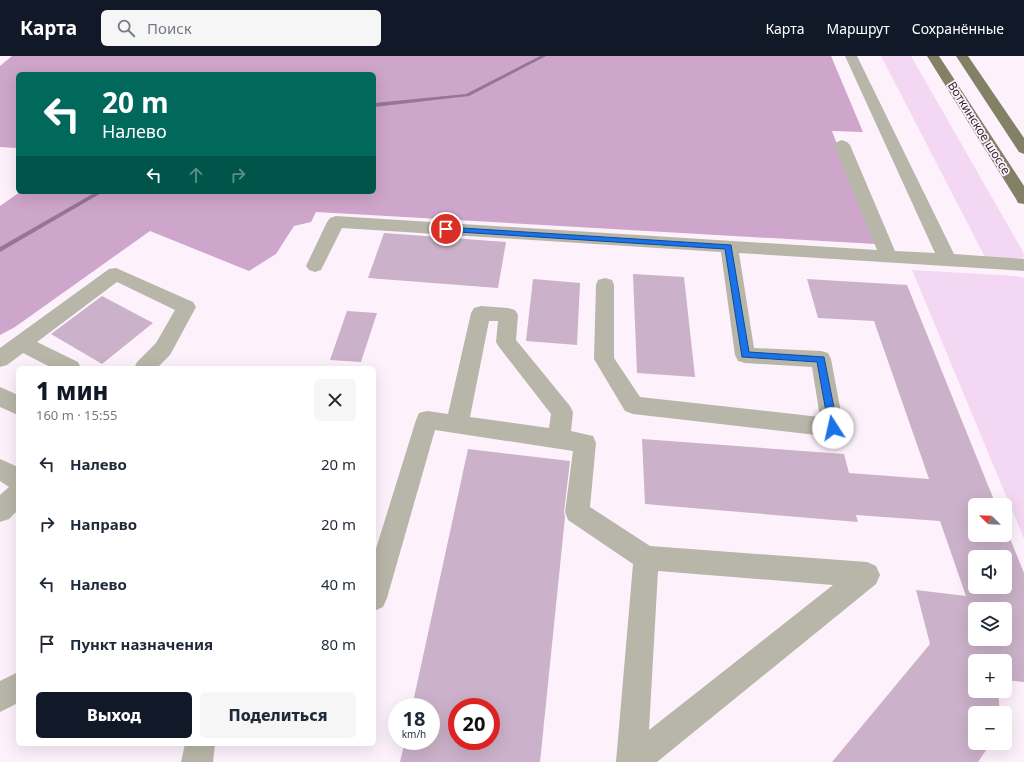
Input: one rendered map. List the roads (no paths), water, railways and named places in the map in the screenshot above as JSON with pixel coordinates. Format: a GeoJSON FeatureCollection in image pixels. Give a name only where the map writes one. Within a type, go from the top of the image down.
{"type":"FeatureCollection","features":[{"type":"Feature","properties":{"kind":"main road","name":"Воткинское шоссе"},"geometry":{"type":"LineString","coordinates":[[933,56],[1024,199]]}},
{"type":"Feature","properties":{"kind":"main road","name":"Воткинское шоссе"},"geometry":{"type":"LineString","coordinates":[[962,56],[1024,149]]}},
{"type":"Feature","properties":{"kind":"lane"},"geometry":{"type":"LineString","coordinates":[[851,56],[948,261]]}},
{"type":"Feature","properties":{"kind":"lane"},"geometry":{"type":"LineString","coordinates":[[842,146],[889,257]]}},
{"type":"Feature","properties":{"kind":"lane"},"geometry":{"type":"LineString","coordinates":[[315,266],[336,222],[1024,265]]}},
{"type":"Feature","properties":{"kind":"lane"},"geometry":{"type":"LineString","coordinates":[[605,285],[604,360],[633,405],[833,428],[821,359],[745,355],[729,247]]}},
{"type":"Feature","properties":{"kind":"lane"},"geometry":{"type":"LineString","coordinates":[[0,359],[116,274],[186,307],[163,349],[146,366]]}},
{"type":"Feature","properties":{"kind":"lane"},"geometry":{"type":"LineString","coordinates":[[457,424],[481,312],[508,315],[506,342],[562,412],[559,439]]}},
{"type":"Feature","properties":{"kind":"lane"},"geometry":{"type":"LineString","coordinates":[[20,343],[67,366]]}},
{"type":"Feature","properties":{"kind":"lane"},"geometry":{"type":"LineString","coordinates":[[0,396],[16,405]]}},
{"type":"Feature","properties":{"kind":"lane"},"geometry":{"type":"LineString","coordinates":[[376,591],[426,420],[585,443],[577,512],[646,558],[868,575],[633,762]]}},
{"type":"Feature","properties":{"kind":"lane"},"geometry":{"type":"LineString","coordinates":[[0,469],[16,479]]}},
{"type":"Feature","properties":{"kind":"lane"},"geometry":{"type":"LineString","coordinates":[[0,510],[16,496]]}},
{"type":"Feature","properties":{"kind":"lane"},"geometry":{"type":"LineString","coordinates":[[633,762],[646,558]]}},
{"type":"Feature","properties":{"kind":"lane"},"geometry":{"type":"LineString","coordinates":[[0,698],[16,688]]}},
{"type":"Feature","properties":{"kind":"lane"},"geometry":{"type":"LineString","coordinates":[[197,762],[200,746]]}},
{"type":"Feature","properties":{"kind":"waterway"},"geometry":{"type":"LineString","coordinates":[[376,105],[467,95],[544,56]]}},
{"type":"Feature","properties":{"kind":"waterway"},"geometry":{"type":"LineString","coordinates":[[0,250],[97,194]]}}]}
